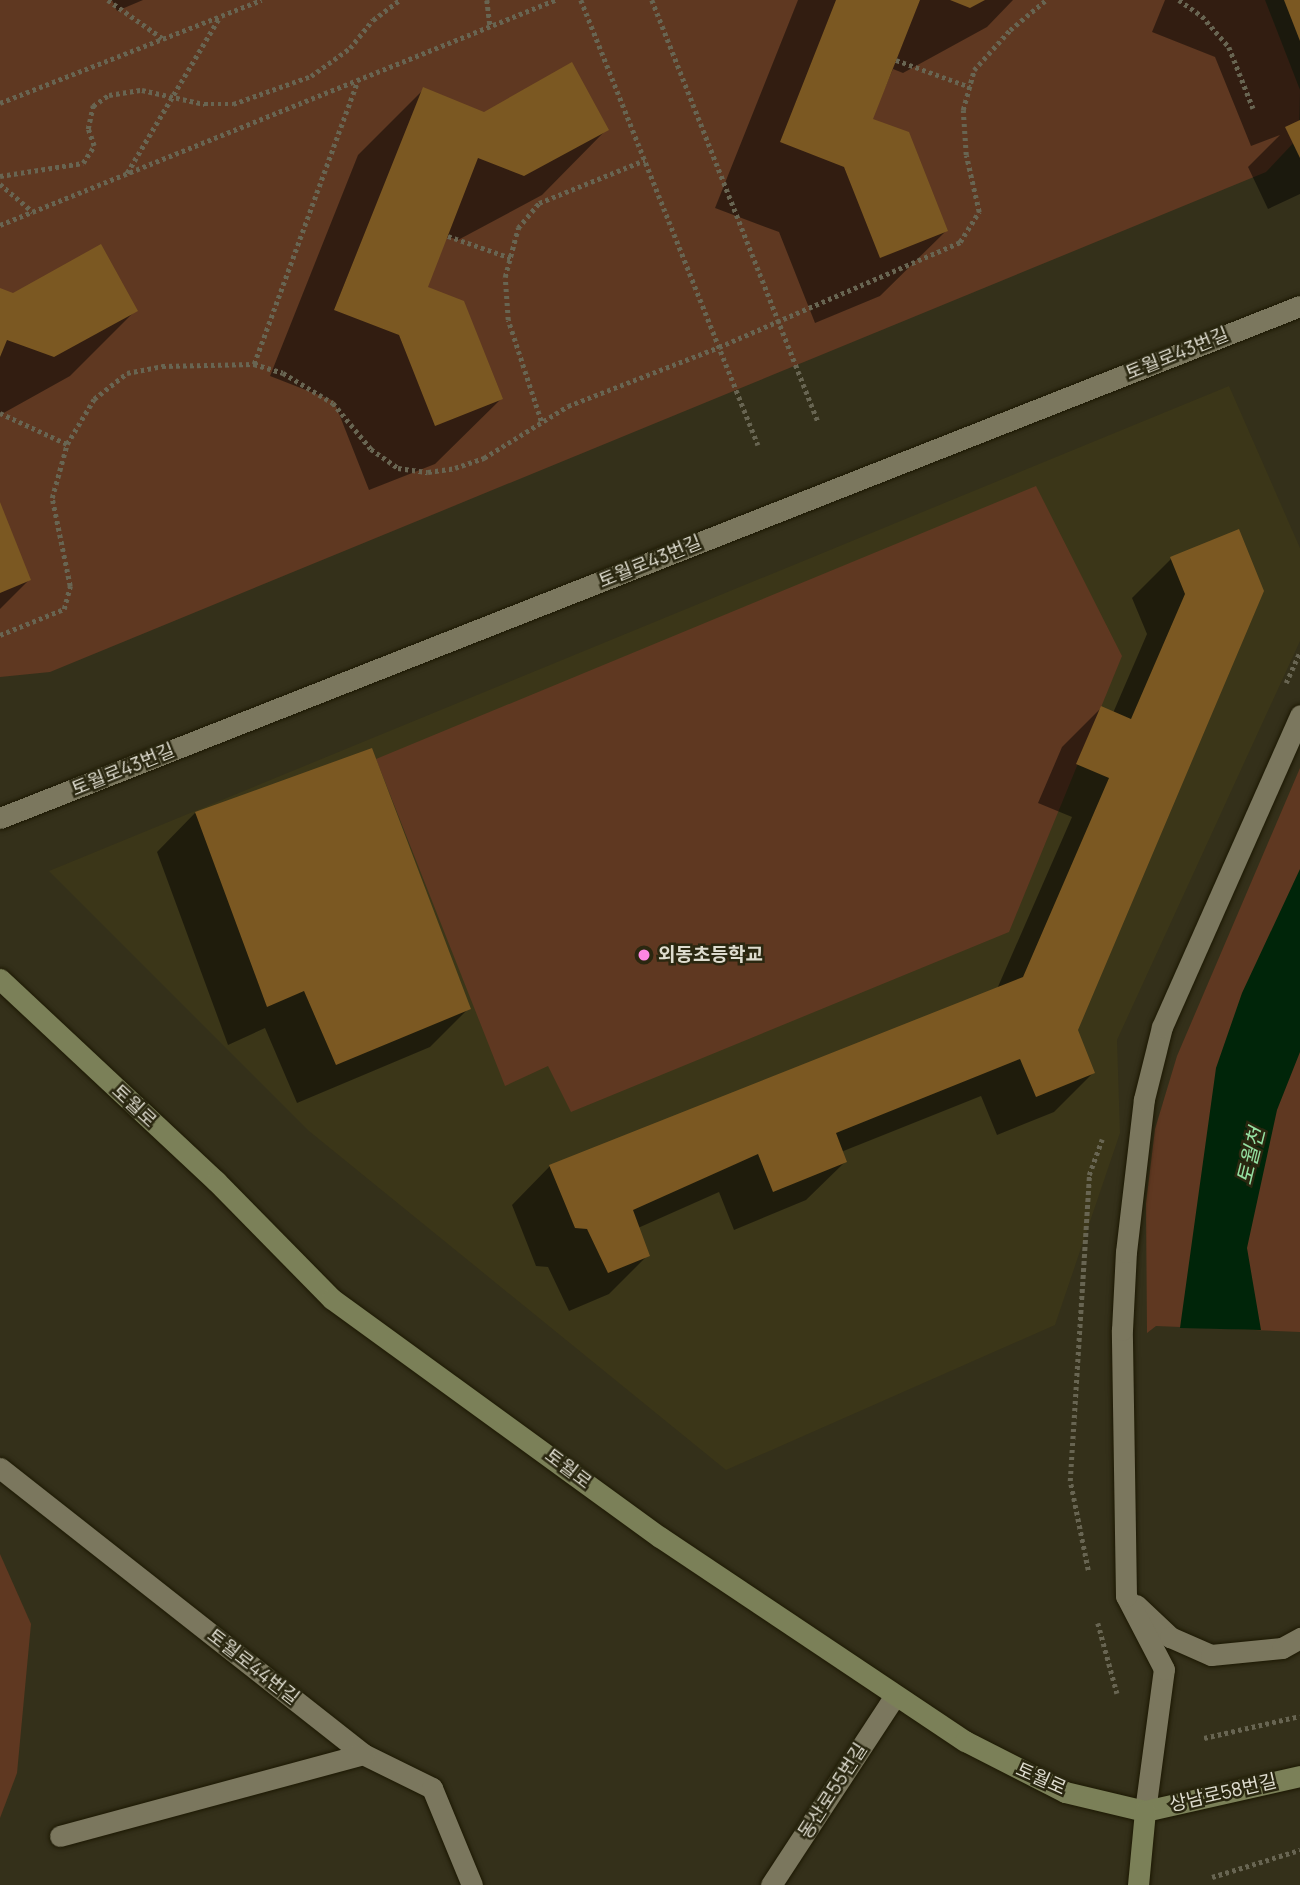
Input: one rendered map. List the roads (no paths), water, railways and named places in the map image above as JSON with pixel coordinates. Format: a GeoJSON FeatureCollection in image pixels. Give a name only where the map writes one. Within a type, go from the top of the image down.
{"type":"FeatureCollection","features":[{"type":"Feature","properties":{"kind":"street","name":"토월로43번길"},"geometry":{"type":"LineString","coordinates":[[0,818],[1300,306]]}},
{"type":"Feature","properties":{"kind":"street"},"geometry":{"type":"LineString","coordinates":[[1138,1885],[1164,1669],[1126,1596],[1122,1330],[1144,1099],[1162,1027],[1300,715]]}},
{"type":"Feature","properties":{"kind":"street","name":"토월로"},"geometry":{"type":"LineString","coordinates":[[0,979],[216,1181],[332,1299],[660,1537],[894,1697],[964,1741],[1065,1792],[1145,1811]]}},
{"type":"Feature","properties":{"kind":"street","name":"토월로44번길"},"geometry":{"type":"LineString","coordinates":[[0,1468],[363,1754],[432,1788],[472,1885]]}},
{"type":"Feature","properties":{"kind":"street"},"geometry":{"type":"LineString","coordinates":[[1126,1596],[1170,1637],[1211,1655],[1282,1648],[1300,1639]]}},
{"type":"Feature","properties":{"kind":"street","name":"동산로55번길"},"geometry":{"type":"LineString","coordinates":[[771,1885],[894,1697]]}},
{"type":"Feature","properties":{"kind":"street"},"geometry":{"type":"LineString","coordinates":[[60,1836],[363,1754]]}},
{"type":"Feature","properties":{"kind":"street","name":"상남로58번길"},"geometry":{"type":"LineString","coordinates":[[1145,1811],[1300,1776]]}},
{"type":"Feature","properties":{"kind":"water","name":"토월천"},"geometry":{"type":"Polygon","coordinates":[[[1300,869],[1300,1052],[1277,1110],[1247,1248],[1261,1330],[1180,1328],[1216,1068],[1242,993],[1300,869]]]}},
{"type":"Feature","properties":{"kind":"place","name":"외동초등학교"},"geometry":{"type":"Point","coordinates":[644,955]}}]}
